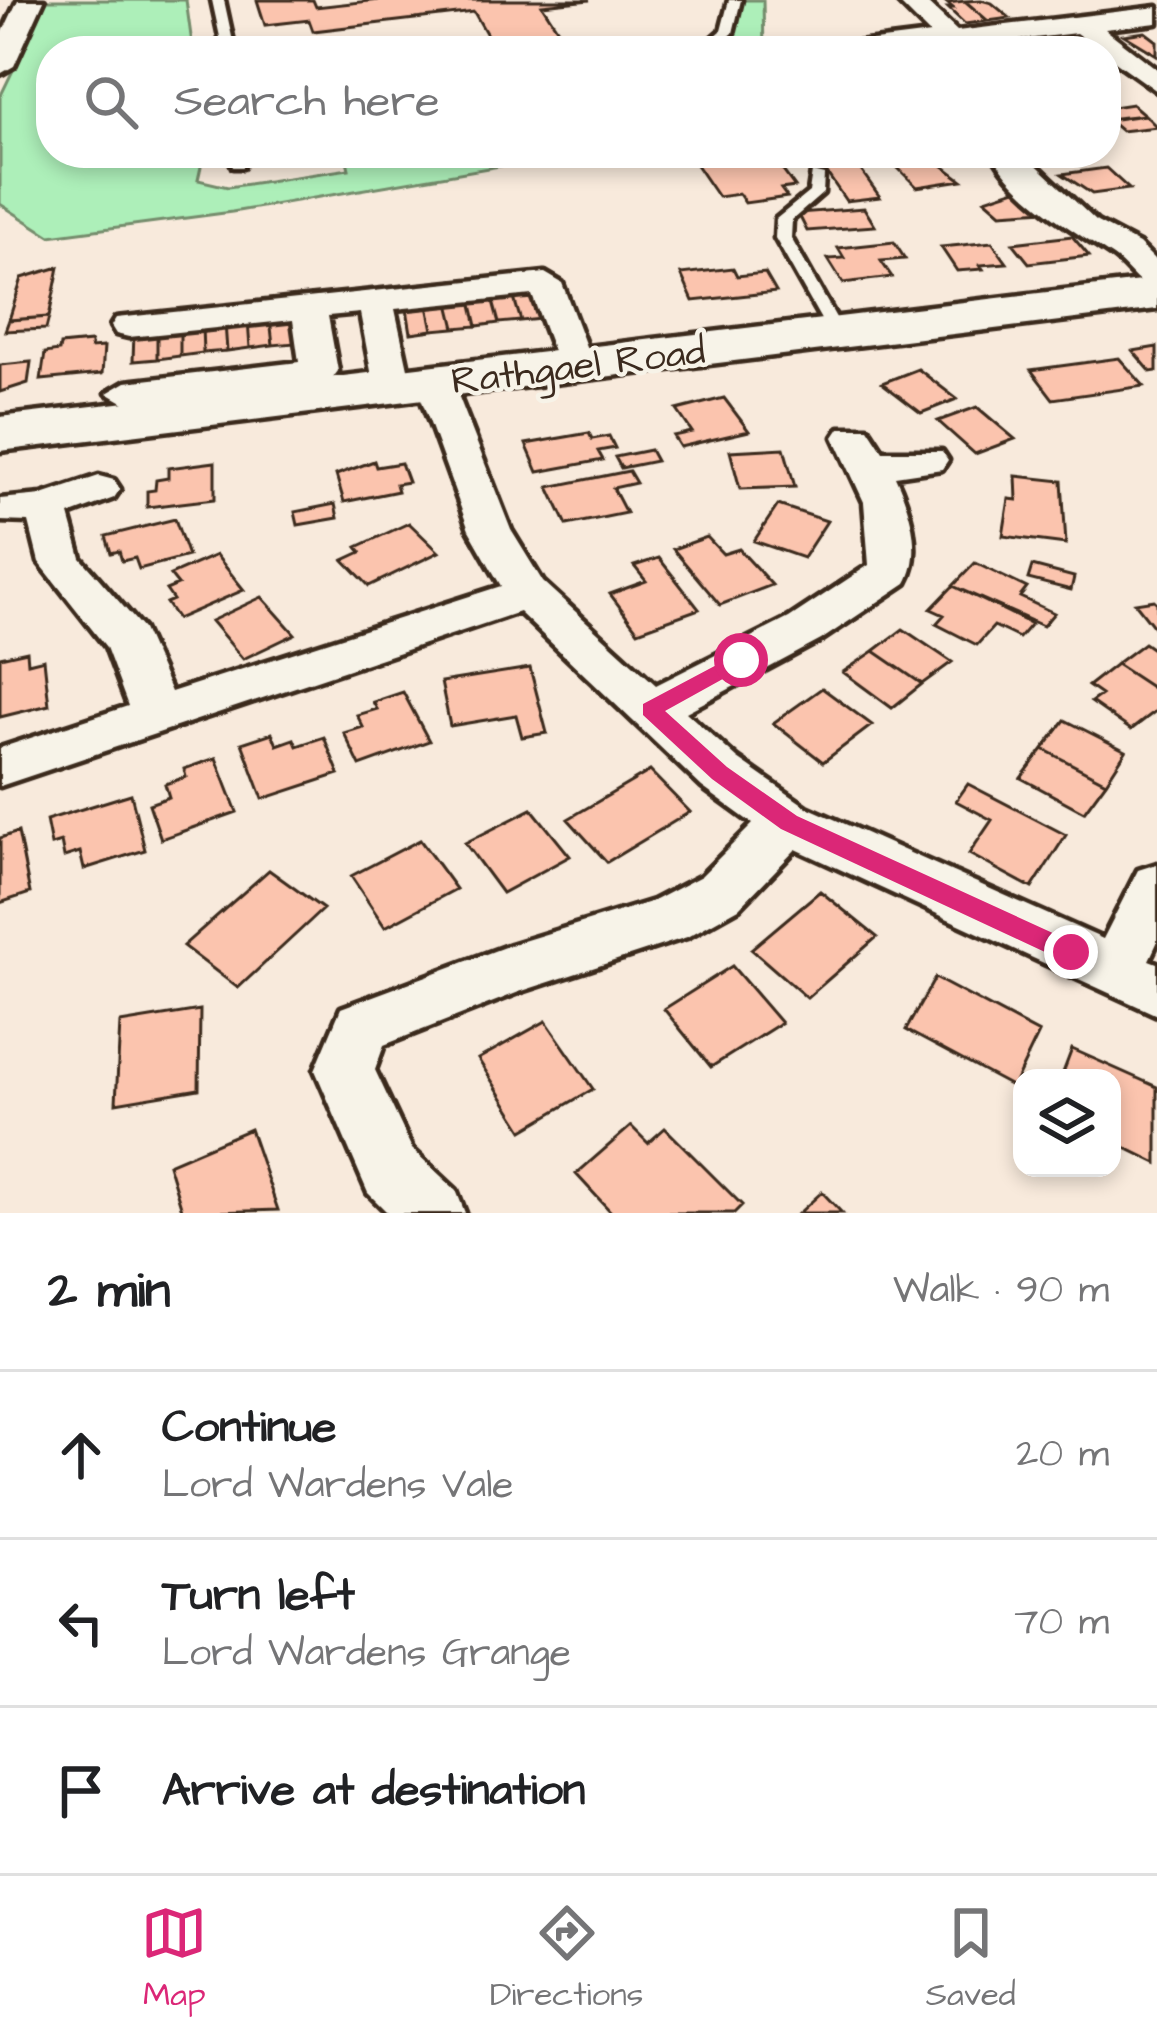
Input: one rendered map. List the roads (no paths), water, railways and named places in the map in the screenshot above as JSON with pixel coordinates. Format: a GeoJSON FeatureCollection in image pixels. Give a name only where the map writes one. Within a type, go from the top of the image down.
{"type":"FeatureCollection","features":[{"type":"Feature","properties":{"kind":"street"},"geometry":{"type":"LineString","coordinates":[[0,66],[32,0]]}},
{"type":"Feature","properties":{"kind":"street"},"geometry":{"type":"LineString","coordinates":[[909,0],[947,36]]}},
{"type":"Feature","properties":{"kind":"street"},"geometry":{"type":"LineString","coordinates":[[958,36],[1157,15]]}},
{"type":"Feature","properties":{"kind":"street"},"geometry":{"type":"LineString","coordinates":[[1082,24],[1097,36]]}},
{"type":"Feature","properties":{"kind":"street"},"geometry":{"type":"LineString","coordinates":[[1121,55],[1157,83]]}},
{"type":"Feature","properties":{"kind":"street"},"geometry":{"type":"LineString","coordinates":[[1031,168],[1085,229],[1127,251],[1157,281]]}},
{"type":"Feature","properties":{"kind":"street"},"geometry":{"type":"LineString","coordinates":[[129,326],[545,283],[574,365]]}},
{"type":"Feature","properties":{"kind":"street","name":"Rathgael Road"},"geometry":{"type":"LineString","coordinates":[[0,434],[1157,294]]}},
{"type":"Feature","properties":{"kind":"street"},"geometry":{"type":"LineString","coordinates":[[375,300],[414,385],[527,593],[720,773],[789,822],[1136,981],[1157,886]]}},
{"type":"Feature","properties":{"kind":"street"},"geometry":{"type":"LineString","coordinates":[[126,393],[319,371],[309,307]]}},
{"type":"Feature","properties":{"kind":"street"},"geometry":{"type":"LineString","coordinates":[[650,710],[805,629],[890,572],[896,545],[863,451],[928,460]]}},
{"type":"Feature","properties":{"kind":"street"},"geometry":{"type":"LineString","coordinates":[[99,489],[28,509],[61,562],[127,641],[156,716]]}},
{"type":"Feature","properties":{"kind":"street"},"geometry":{"type":"LineString","coordinates":[[0,767],[527,593]]}},
{"type":"Feature","properties":{"kind":"street"},"geometry":{"type":"LineString","coordinates":[[433,1213],[390,1171],[345,1070],[362,1027],[510,970],[668,920],[720,892],[789,822]]}},
{"type":"Feature","properties":{"kind":"lane"},"geometry":{"type":"LineString","coordinates":[[218,0],[226,36]]}},
{"type":"Feature","properties":{"kind":"lane"},"geometry":{"type":"LineString","coordinates":[[724,36],[736,17],[735,0]]}},
{"type":"Feature","properties":{"kind":"lane"},"geometry":{"type":"LineString","coordinates":[[817,175],[816,193],[784,219],[783,238],[836,332]]}}]}
